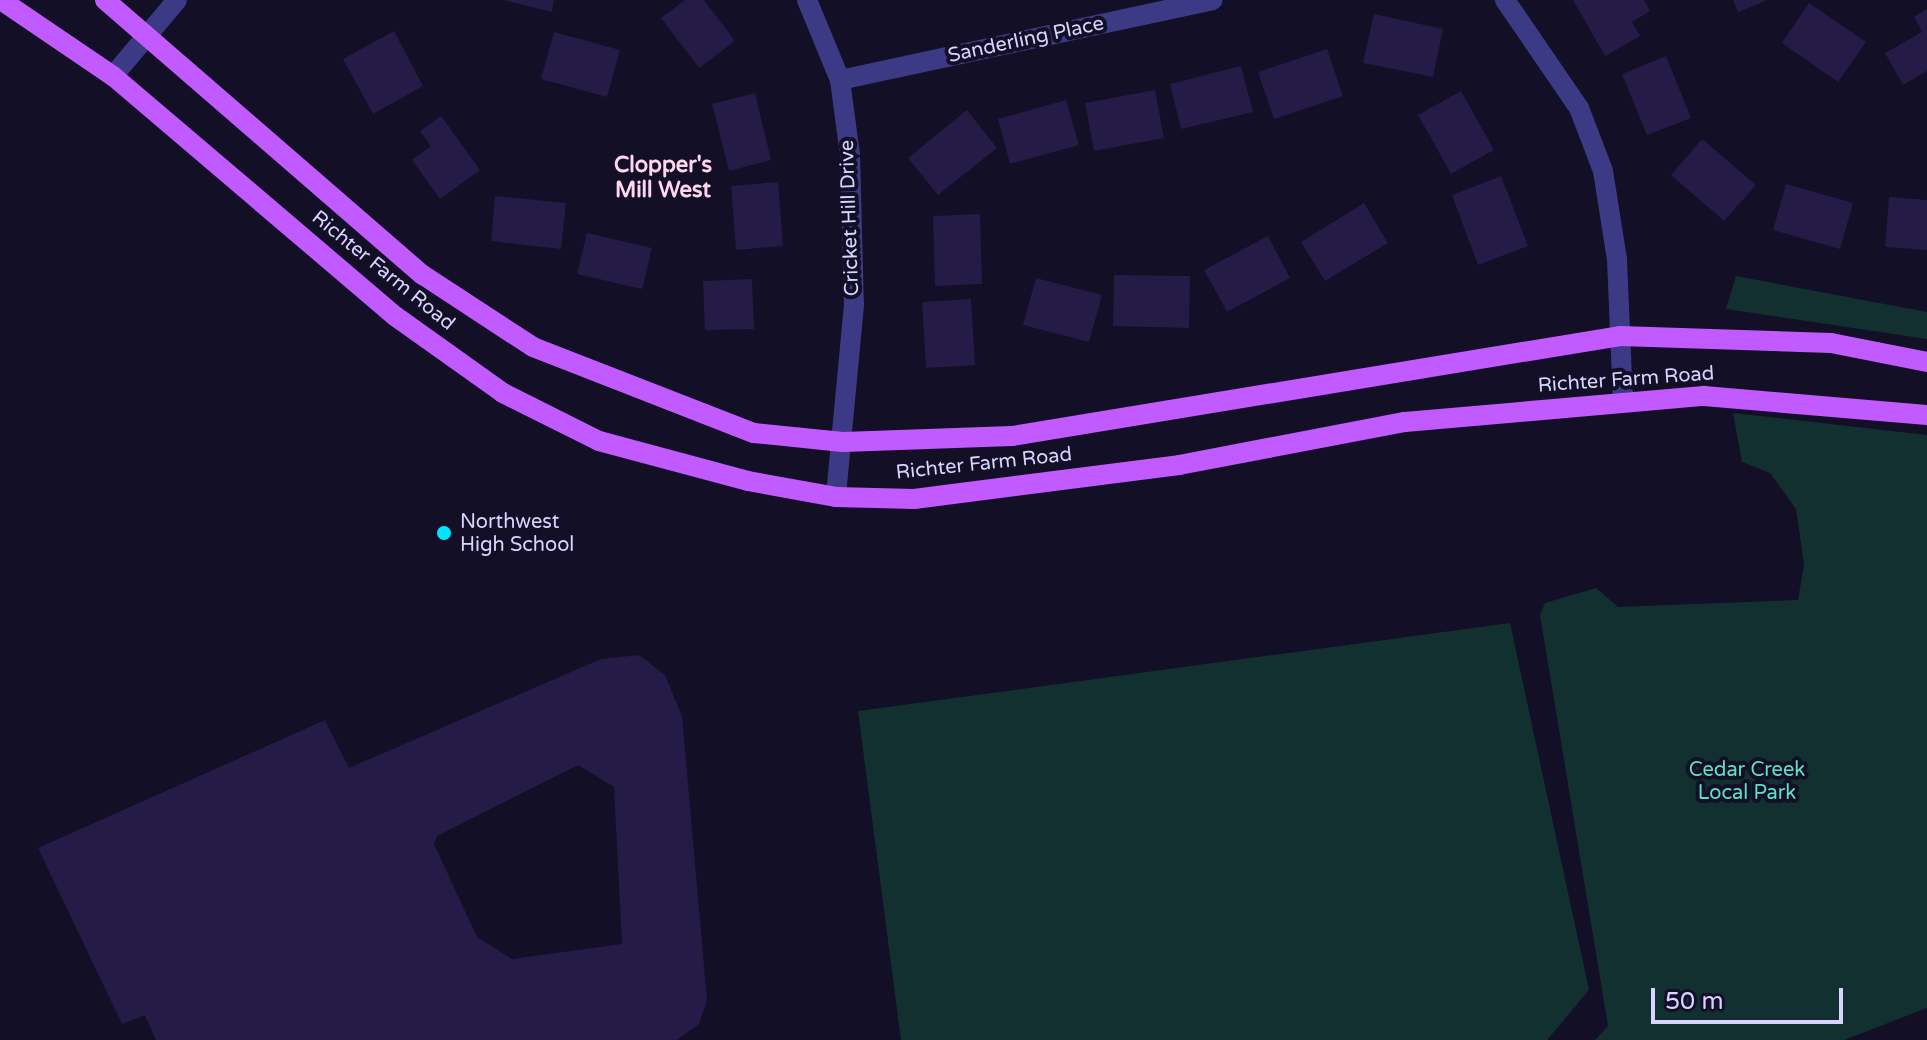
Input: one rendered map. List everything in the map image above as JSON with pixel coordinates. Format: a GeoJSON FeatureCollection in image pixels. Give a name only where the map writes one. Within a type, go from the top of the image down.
{"type":"FeatureCollection","features":[{"type":"Feature","properties":{"kind":"main road","name":"Richter Farm Road"},"geometry":{"type":"LineString","coordinates":[[1,0],[113,76],[395,316],[503,393],[599,441],[836,497],[914,499],[1270,451],[1405,422],[1623,402],[1704,396],[1927,415]]}},
{"type":"Feature","properties":{"kind":"main road","name":"Richter Farm Road"},"geometry":{"type":"LineString","coordinates":[[105,0],[149,32],[423,275],[533,347],[754,433],[843,442],[1012,436],[1620,336],[1831,343],[1927,362]]}},
{"type":"Feature","properties":{"kind":"street"},"geometry":{"type":"LineString","coordinates":[[113,76],[177,0]]}},
{"type":"Feature","properties":{"kind":"street","name":"Cricket Hill Drive"},"geometry":{"type":"LineString","coordinates":[[807,0],[840,80],[850,155],[854,305],[836,497]]}},
{"type":"Feature","properties":{"kind":"street"},"geometry":{"type":"LineString","coordinates":[[1505,0],[1579,108],[1603,171],[1620,336],[1623,402]]}},
{"type":"Feature","properties":{"kind":"street","name":"Sanderling Place"},"geometry":{"type":"LineString","coordinates":[[840,80],[1199,1]]}},
{"type":"Feature","properties":{"kind":"green space"},"geometry":{"type":"Polygon","coordinates":[[[1736,276],[1927,312],[1927,339],[1726,309],[1736,276]]]}},
{"type":"Feature","properties":{"kind":"green space","name":"Cedar Creek Local Park"},"geometry":{"type":"Polygon","coordinates":[[[1733,413],[1927,435],[1927,1008],[1844,1040],[1595,1040],[1608,1026],[1540,615],[1545,603],[1596,588],[1618,607],[1798,600],[1804,564],[1796,509],[1770,473],[1742,462],[1733,413]]]}},
{"type":"Feature","properties":{"kind":"green space"},"geometry":{"type":"Polygon","coordinates":[[[1510,623],[1589,990],[1547,1040],[901,1040],[858,711],[1510,623]]]}},
{"type":"Feature","properties":{"kind":"building"},"geometry":{"type":"Polygon","coordinates":[[[503,0],[554,0],[552,12],[503,0]]]}},
{"type":"Feature","properties":{"kind":"building"},"geometry":{"type":"Polygon","coordinates":[[[685,0],[704,0],[735,41],[699,68],[661,18],[685,0]]]}},
{"type":"Feature","properties":{"kind":"building"},"geometry":{"type":"Polygon","coordinates":[[[1573,0],[1644,0],[1650,11],[1632,22],[1640,36],[1605,56],[1573,0]]]}},
{"type":"Feature","properties":{"kind":"building"},"geometry":{"type":"Polygon","coordinates":[[[1733,0],[1768,0],[1738,12],[1733,0]]]}},
{"type":"Feature","properties":{"kind":"building"},"geometry":{"type":"Polygon","coordinates":[[[1809,3],[1866,42],[1838,82],[1782,43],[1809,3]]]}},
{"type":"Feature","properties":{"kind":"building"},"geometry":{"type":"Polygon","coordinates":[[[1927,9],[1927,71],[1903,85],[1885,53],[1922,32],[1914,17],[1927,9]]]}},
{"type":"Feature","properties":{"kind":"building"},"geometry":{"type":"Polygon","coordinates":[[[1374,14],[1443,29],[1433,77],[1363,63],[1374,14]]]}},
{"type":"Feature","properties":{"kind":"building"},"geometry":{"type":"Polygon","coordinates":[[[394,31],[423,86],[373,114],[343,59],[394,31]]]}},
{"type":"Feature","properties":{"kind":"building"},"geometry":{"type":"Polygon","coordinates":[[[554,32],[620,50],[607,97],[541,79],[554,32]]]}},
{"type":"Feature","properties":{"kind":"building"},"geometry":{"type":"Polygon","coordinates":[[[1327,49],[1343,96],[1274,119],[1258,72],[1327,49]]]}},
{"type":"Feature","properties":{"kind":"building"},"geometry":{"type":"Polygon","coordinates":[[[1666,56],[1691,118],[1647,135],[1622,74],[1666,56]]]}},
{"type":"Feature","properties":{"kind":"building"},"geometry":{"type":"Polygon","coordinates":[[[1241,66],[1253,112],[1181,129],[1170,84],[1241,66]]]}},
{"type":"Feature","properties":{"kind":"building"},"geometry":{"type":"Polygon","coordinates":[[[1155,90],[1164,138],[1094,151],[1085,103],[1155,90]]]}},
{"type":"Feature","properties":{"kind":"building"},"geometry":{"type":"Polygon","coordinates":[[[1461,91],[1494,150],[1451,174],[1418,115],[1461,91]]]}},
{"type":"Feature","properties":{"kind":"building"},"geometry":{"type":"Polygon","coordinates":[[[755,93],[771,160],[729,171],[712,104],[755,93]]]}},
{"type":"Feature","properties":{"kind":"building"},"geometry":{"type":"Polygon","coordinates":[[[1066,100],[1079,145],[1010,164],[998,119],[1066,100]]]}},
{"type":"Feature","properties":{"kind":"building"},"geometry":{"type":"Polygon","coordinates":[[[967,110],[997,148],[938,195],[908,158],[967,110]]]}},
{"type":"Feature","properties":{"kind":"building"},"geometry":{"type":"Polygon","coordinates":[[[441,116],[480,170],[440,199],[412,160],[431,146],[420,131],[441,116]]]}},
{"type":"Feature","properties":{"kind":"building"},"geometry":{"type":"Polygon","coordinates":[[[1702,139],[1756,185],[1724,221],[1671,175],[1702,139]]]}},
{"type":"Feature","properties":{"kind":"building"},"geometry":{"type":"Polygon","coordinates":[[[1501,176],[1528,246],[1478,265],[1452,195],[1501,176]]]}},
{"type":"Feature","properties":{"kind":"building"},"geometry":{"type":"Polygon","coordinates":[[[778,182],[783,246],[736,250],[731,186],[778,182]]]}},
{"type":"Feature","properties":{"kind":"building"},"geometry":{"type":"Polygon","coordinates":[[[1786,184],[1853,203],[1840,249],[1773,230],[1786,184]]]}},
{"type":"Feature","properties":{"kind":"building"},"geometry":{"type":"Polygon","coordinates":[[[495,196],[566,203],[561,249],[491,241],[495,196]]]}},
{"type":"Feature","properties":{"kind":"building"},"geometry":{"type":"Polygon","coordinates":[[[1889,197],[1927,200],[1927,250],[1885,247],[1889,197]]]}},
{"type":"Feature","properties":{"kind":"building"},"geometry":{"type":"Polygon","coordinates":[[[1364,203],[1388,243],[1325,281],[1301,242],[1364,203]]]}},
{"type":"Feature","properties":{"kind":"building"},"geometry":{"type":"Polygon","coordinates":[[[980,214],[982,284],[935,286],[933,216],[980,214]]]}},
{"type":"Feature","properties":{"kind":"building"},"geometry":{"type":"Polygon","coordinates":[[[587,233],[652,248],[642,289],[577,274],[587,233]]]}},
{"type":"Feature","properties":{"kind":"building"},"geometry":{"type":"Polygon","coordinates":[[[1268,236],[1290,278],[1227,312],[1204,270],[1268,236]]]}},
{"type":"Feature","properties":{"kind":"building"},"geometry":{"type":"Polygon","coordinates":[[[1114,275],[1190,276],[1189,328],[1113,326],[1114,275]]]}},
{"type":"Feature","properties":{"kind":"building"},"geometry":{"type":"Polygon","coordinates":[[[1036,278],[1102,295],[1089,342],[1023,325],[1036,278]]]}},
{"type":"Feature","properties":{"kind":"building"},"geometry":{"type":"Polygon","coordinates":[[[752,279],[754,329],[705,330],[703,281],[752,279]]]}},
{"type":"Feature","properties":{"kind":"building"},"geometry":{"type":"Polygon","coordinates":[[[971,299],[975,365],[926,368],[922,302],[971,299]]]}},
{"type":"Feature","properties":{"kind":"building"},"geometry":{"type":"Polygon","coordinates":[[[639,655],[665,675],[682,716],[707,1000],[699,1024],[677,1040],[156,1040],[145,1015],[122,1024],[38,848],[325,720],[349,768],[601,659],[639,655]],[[578,765],[437,836],[434,844],[477,937],[512,959],[622,944],[614,787],[578,765]]]}},
{"type":"Feature","properties":{"kind":"place","name":"Northwest High School"},"geometry":{"type":"Point","coordinates":[444,533]}},
{"type":"Feature","properties":{"kind":"district","name":"Clopper's Mill West"},"geometry":{"type":"Point","coordinates":[663,178]}}]}
